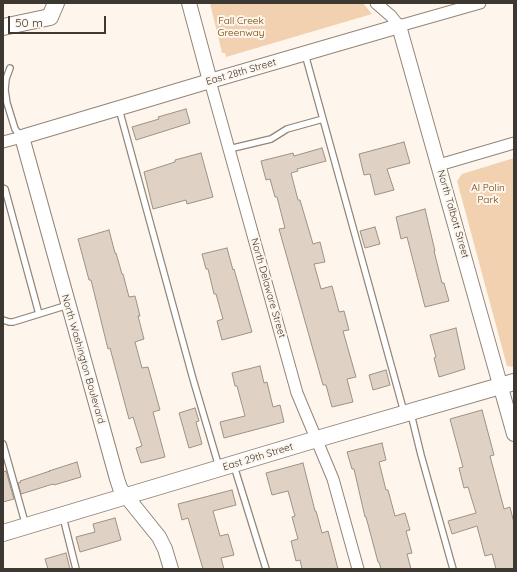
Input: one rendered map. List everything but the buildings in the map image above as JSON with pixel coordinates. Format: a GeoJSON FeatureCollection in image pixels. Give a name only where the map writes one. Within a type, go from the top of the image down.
{"type":"FeatureCollection","features":[{"type":"Feature","properties":{"kind":"main road"},"geometry":{"type":"LineString","coordinates":[[3,27],[50,17],[56,3]]}},
{"type":"Feature","properties":{"kind":"main road","name":"East 29th Street"},"geometry":{"type":"LineString","coordinates":[[3,533],[507,384]]}},
{"type":"Feature","properties":{"kind":"street","name":"North Delaware Street"},"geometry":{"type":"LineString","coordinates":[[189,3],[297,394],[333,479],[358,569]]}},
{"type":"Feature","properties":{"kind":"street","name":"North Talbott Street"},"geometry":{"type":"LineString","coordinates":[[376,3],[391,16],[399,26],[439,165],[507,384],[514,434]]}},
{"type":"Feature","properties":{"kind":"street","name":"East 28th Street"},"geometry":{"type":"LineString","coordinates":[[3,142],[480,3]]}},
{"type":"Feature","properties":{"kind":"street","name":"North Washington Boulevard"},"geometry":{"type":"LineString","coordinates":[[22,137],[120,488],[159,537],[165,549],[170,569]]}},
{"type":"Feature","properties":{"kind":"street"},"geometry":{"type":"LineString","coordinates":[[439,165],[514,143]]}},
{"type":"Feature","properties":{"kind":"lane"},"geometry":{"type":"LineString","coordinates":[[305,54],[453,569]]}},
{"type":"Feature","properties":{"kind":"lane"},"geometry":{"type":"LineString","coordinates":[[10,68],[6,79],[5,90],[15,129],[22,137]]}},
{"type":"Feature","properties":{"kind":"lane"},"geometry":{"type":"LineString","coordinates":[[119,109],[193,379],[266,569]]}},
{"type":"Feature","properties":{"kind":"lane"},"geometry":{"type":"LineString","coordinates":[[229,149],[271,139],[287,129],[323,119]]}},
{"type":"Feature","properties":{"kind":"lane"},"geometry":{"type":"LineString","coordinates":[[3,188],[5,189],[39,314]]}},
{"type":"Feature","properties":{"kind":"lane"},"geometry":{"type":"LineString","coordinates":[[3,320],[13,322],[68,305]]}},
{"type":"Feature","properties":{"kind":"lane"},"geometry":{"type":"LineString","coordinates":[[3,444],[26,526]]}},
{"type":"Feature","properties":{"kind":"lane"},"geometry":{"type":"LineString","coordinates":[[62,515],[76,569]]}},
{"type":"Feature","properties":{"kind":"green space","name":"Fall Creek Greenway"},"geometry":{"type":"Polygon","coordinates":[[[210,3],[363,3],[372,14],[226,57],[225,53],[222,53],[210,3]]]}},
{"type":"Feature","properties":{"kind":"green space","name":"Al Polin Park"},"geometry":{"type":"Polygon","coordinates":[[[514,158],[514,367],[507,366],[457,181],[462,174],[514,158]]]}}]}
